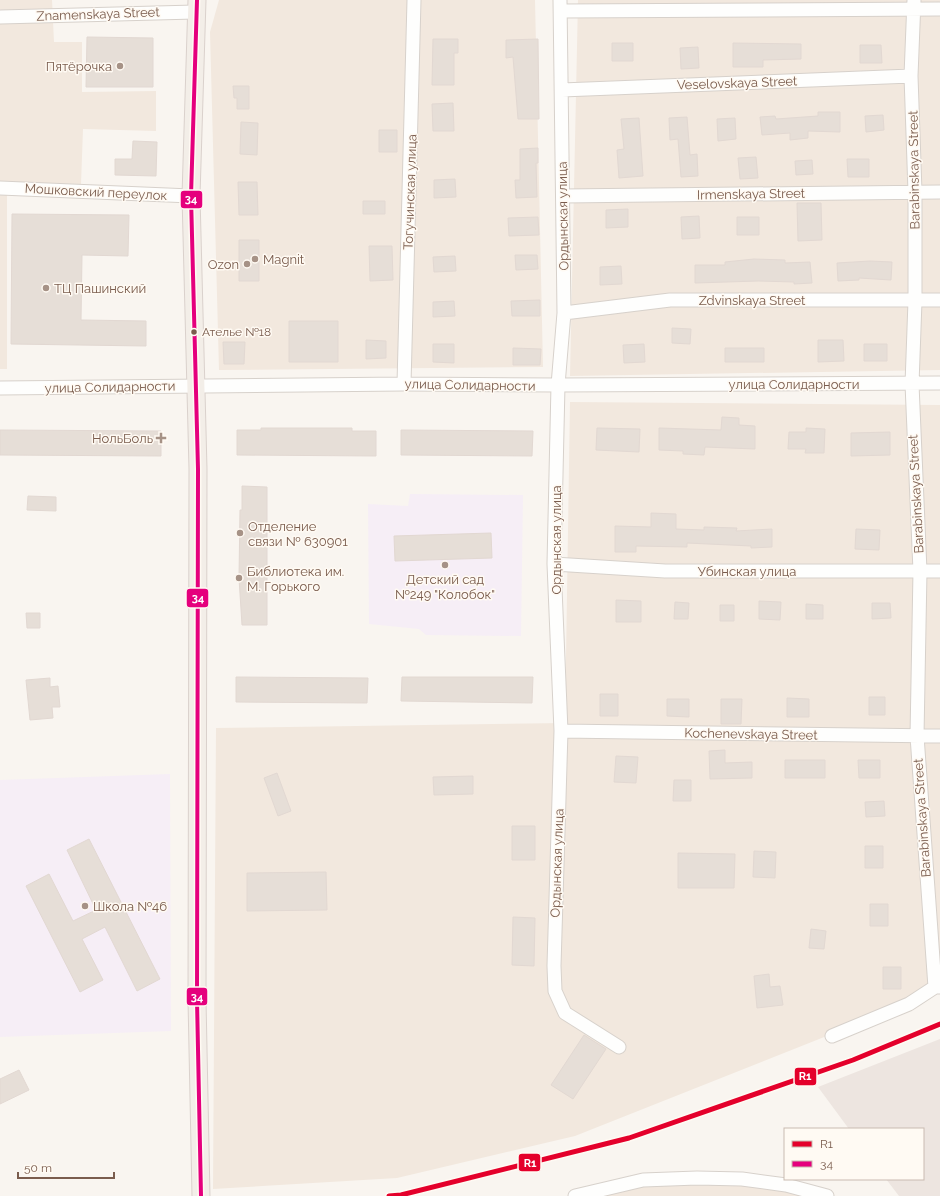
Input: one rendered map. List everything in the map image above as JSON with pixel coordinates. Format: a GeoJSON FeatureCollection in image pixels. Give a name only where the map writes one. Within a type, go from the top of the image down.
{"type":"FeatureCollection","features":[{"type":"Feature","properties":{"kind":"main road"},"geometry":{"type":"LineString","coordinates":[[196,6],[192,196],[198,468],[197,1000],[201,1196]]}},
{"type":"Feature","properties":{"kind":"street","name":"Тогучинская улица"},"geometry":{"type":"LineString","coordinates":[[404,384],[411,172],[414,0]]}},
{"type":"Feature","properties":{"kind":"street"},"geometry":{"type":"LineString","coordinates":[[560,5],[914,5],[940,9]]}},
{"type":"Feature","properties":{"kind":"street","name":"Ордынская улица"},"geometry":{"type":"LineString","coordinates":[[560,5],[564,313],[558,385],[554,564],[561,731],[554,966],[555,991],[565,1012],[620,1047]]}},
{"type":"Feature","properties":{"kind":"street","name":"Barabinskaya Street"},"geometry":{"type":"LineString","coordinates":[[914,5],[911,76],[915,192],[915,301],[912,384],[920,571],[917,736],[937,987]]}},
{"type":"Feature","properties":{"kind":"street","name":"Znamenskaya Street"},"geometry":{"type":"LineString","coordinates":[[0,17],[196,6]]}},
{"type":"Feature","properties":{"kind":"street","name":"Veselovskaya Street"},"geometry":{"type":"LineString","coordinates":[[562,90],[911,76]]}},
{"type":"Feature","properties":{"kind":"street","name":"Мошковский переулок"},"geometry":{"type":"LineString","coordinates":[[0,188],[192,196]]}},
{"type":"Feature","properties":{"kind":"street","name":"Irmenskaya Street"},"geometry":{"type":"LineString","coordinates":[[563,196],[940,192]]}},
{"type":"Feature","properties":{"kind":"street","name":"Zdvinskaya Street"},"geometry":{"type":"LineString","coordinates":[[564,313],[670,300],[940,300]]}},
{"type":"Feature","properties":{"kind":"street","name":"улица Солидарности"},"geometry":{"type":"LineString","coordinates":[[0,388],[404,384],[558,385],[940,383]]}},
{"type":"Feature","properties":{"kind":"street","name":"Убинская улица"},"geometry":{"type":"LineString","coordinates":[[554,564],[665,571],[940,572]]}},
{"type":"Feature","properties":{"kind":"street","name":"Kochenevskaya Street"},"geometry":{"type":"LineString","coordinates":[[561,731],[940,736]]}},
{"type":"Feature","properties":{"kind":"street"},"geometry":{"type":"LineString","coordinates":[[832,1036],[909,1004],[937,987]]}},
{"type":"Feature","properties":{"kind":"street"},"geometry":{"type":"LineString","coordinates":[[575,1196],[644,1180],[697,1178],[742,1179],[786,1186],[824,1195]]}},
{"type":"Feature","properties":{"kind":"shaded area"},"geometry":{"type":"Polygon","coordinates":[[[0,0],[52,0],[54,42],[82,42],[82,92],[156,91],[156,131],[83,129],[81,184],[7,182],[7,369],[0,369],[0,0]]]}},
{"type":"Feature","properties":{"kind":"shaded area"},"geometry":{"type":"Polygon","coordinates":[[[219,0],[535,0],[543,367],[219,370],[210,32],[219,0]]]}},
{"type":"Feature","properties":{"kind":"shaded area"},"geometry":{"type":"Polygon","coordinates":[[[578,0],[940,0],[940,370],[570,376],[578,0]]]}},
{"type":"Feature","properties":{"kind":"shaded area"},"geometry":{"type":"Polygon","coordinates":[[[570,402],[940,405],[940,991],[575,1136],[397,1178],[213,1189],[216,728],[565,723],[570,402]]]}},
{"type":"Feature","properties":{"kind":"shaded area","name":"Детский сад №249 \"Колобок\""},"geometry":{"type":"Polygon","coordinates":[[[410,494],[523,495],[521,636],[426,635],[419,629],[369,624],[368,504],[408,506],[410,494]]]}},
{"type":"Feature","properties":{"kind":"shaded area","name":"Школа №46"},"geometry":{"type":"Polygon","coordinates":[[[170,774],[171,1031],[0,1037],[0,780],[170,774]]]}},
{"type":"Feature","properties":{"kind":"shaded area"},"geometry":{"type":"Polygon","coordinates":[[[940,1039],[940,1196],[899,1196],[887,1180],[924,1180],[924,1128],[848,1128],[818,1087],[940,1039]]]}},
{"type":"Feature","properties":{"kind":"shaded area"},"geometry":{"type":"Polygon","coordinates":[[[653,1179],[807,1190],[816,1196],[577,1196],[653,1179]]]}},
{"type":"Feature","properties":{"kind":"building","name":"Пятёрочка"},"geometry":{"type":"Polygon","coordinates":[[[87,37],[153,38],[153,87],[86,87],[87,37]]]}},
{"type":"Feature","properties":{"kind":"building"},"geometry":{"type":"Polygon","coordinates":[[[433,39],[458,39],[458,53],[454,53],[454,85],[432,85],[433,39]]]}},
{"type":"Feature","properties":{"kind":"building"},"geometry":{"type":"Polygon","coordinates":[[[538,39],[539,119],[518,119],[513,57],[506,58],[506,40],[538,39]]]}},
{"type":"Feature","properties":{"kind":"building"},"geometry":{"type":"Polygon","coordinates":[[[612,43],[633,43],[633,61],[612,61],[612,43]]]}},
{"type":"Feature","properties":{"kind":"building"},"geometry":{"type":"Polygon","coordinates":[[[733,43],[801,44],[801,59],[763,60],[763,67],[733,67],[733,43]]]}},
{"type":"Feature","properties":{"kind":"building"},"geometry":{"type":"Polygon","coordinates":[[[860,45],[881,45],[882,63],[860,63],[860,45]]]}},
{"type":"Feature","properties":{"kind":"building"},"geometry":{"type":"Polygon","coordinates":[[[698,47],[699,68],[681,69],[680,48],[698,47]]]}},
{"type":"Feature","properties":{"kind":"building"},"geometry":{"type":"Polygon","coordinates":[[[233,86],[249,86],[249,109],[237,109],[237,98],[234,98],[233,86]]]}},
{"type":"Feature","properties":{"kind":"building"},"geometry":{"type":"Polygon","coordinates":[[[453,103],[454,131],[433,131],[432,104],[453,103]]]}},
{"type":"Feature","properties":{"kind":"building"},"geometry":{"type":"Polygon","coordinates":[[[818,112],[840,112],[840,132],[808,131],[808,138],[790,140],[790,133],[762,135],[760,117],[775,116],[776,119],[818,116],[818,112]]]}},
{"type":"Feature","properties":{"kind":"building"},"geometry":{"type":"Polygon","coordinates":[[[883,115],[884,130],[866,132],[865,116],[883,115]]]}},
{"type":"Feature","properties":{"kind":"building"},"geometry":{"type":"Polygon","coordinates":[[[687,117],[690,155],[697,154],[698,176],[681,177],[678,139],[670,140],[669,118],[687,117]]]}},
{"type":"Feature","properties":{"kind":"building"},"geometry":{"type":"Polygon","coordinates":[[[639,118],[643,176],[619,178],[617,150],[624,149],[621,119],[639,118]]]}},
{"type":"Feature","properties":{"kind":"building"},"geometry":{"type":"Polygon","coordinates":[[[735,118],[736,139],[718,141],[717,119],[735,118]]]}},
{"type":"Feature","properties":{"kind":"building"},"geometry":{"type":"Polygon","coordinates":[[[241,122],[258,123],[257,155],[240,154],[241,122]]]}},
{"type":"Feature","properties":{"kind":"building"},"geometry":{"type":"Polygon","coordinates":[[[379,130],[397,130],[397,152],[379,152],[379,130]]]}},
{"type":"Feature","properties":{"kind":"building"},"geometry":{"type":"Polygon","coordinates":[[[133,141],[157,142],[156,176],[115,175],[115,159],[132,159],[133,141]]]}},
{"type":"Feature","properties":{"kind":"building"},"geometry":{"type":"Polygon","coordinates":[[[538,148],[538,163],[536,163],[537,197],[516,198],[515,180],[520,180],[520,149],[538,148]]]}},
{"type":"Feature","properties":{"kind":"building"},"geometry":{"type":"Polygon","coordinates":[[[756,157],[758,178],[740,179],[738,158],[756,157]]]}},
{"type":"Feature","properties":{"kind":"building"},"geometry":{"type":"Polygon","coordinates":[[[847,159],[869,159],[869,177],[848,177],[847,159]]]}},
{"type":"Feature","properties":{"kind":"building"},"geometry":{"type":"Polygon","coordinates":[[[812,160],[813,174],[796,175],[795,161],[812,160]]]}},
{"type":"Feature","properties":{"kind":"building"},"geometry":{"type":"Polygon","coordinates":[[[455,179],[456,197],[434,198],[434,180],[455,179]]]}},
{"type":"Feature","properties":{"kind":"building"},"geometry":{"type":"Polygon","coordinates":[[[238,182],[257,182],[258,215],[239,215],[238,182]]]}},
{"type":"Feature","properties":{"kind":"building"},"geometry":{"type":"Polygon","coordinates":[[[363,201],[385,201],[385,214],[363,214],[363,201]]]}},
{"type":"Feature","properties":{"kind":"building"},"geometry":{"type":"Polygon","coordinates":[[[797,203],[821,203],[822,240],[798,241],[797,203]]]}},
{"type":"Feature","properties":{"kind":"building"},"geometry":{"type":"Polygon","coordinates":[[[628,209],[628,227],[606,228],[606,210],[628,209]]]}},
{"type":"Feature","properties":{"kind":"building","name":"ТЦ Пашинский"},"geometry":{"type":"Polygon","coordinates":[[[12,214],[129,215],[128,256],[82,255],[81,320],[146,321],[146,346],[11,344],[12,214]]]}},
{"type":"Feature","properties":{"kind":"building"},"geometry":{"type":"Polygon","coordinates":[[[699,216],[700,238],[682,239],[681,217],[699,216]]]}},
{"type":"Feature","properties":{"kind":"building"},"geometry":{"type":"Polygon","coordinates":[[[538,217],[539,235],[509,236],[508,218],[538,217]]]}},
{"type":"Feature","properties":{"kind":"building"},"geometry":{"type":"Polygon","coordinates":[[[737,217],[759,217],[759,235],[737,235],[737,217]]]}},
{"type":"Feature","properties":{"kind":"building"},"geometry":{"type":"Polygon","coordinates":[[[239,240],[259,240],[259,281],[239,281],[239,240]]]}},
{"type":"Feature","properties":{"kind":"building"},"geometry":{"type":"Polygon","coordinates":[[[369,246],[392,246],[393,280],[370,281],[369,246]]]}},
{"type":"Feature","properties":{"kind":"building"},"geometry":{"type":"Polygon","coordinates":[[[515,255],[537,255],[538,269],[516,270],[515,255]]]}},
{"type":"Feature","properties":{"kind":"building"},"geometry":{"type":"Polygon","coordinates":[[[455,256],[456,271],[434,272],[433,257],[455,256]]]}},
{"type":"Feature","properties":{"kind":"building"},"geometry":{"type":"Polygon","coordinates":[[[754,259],[785,260],[785,263],[810,262],[812,283],[794,284],[794,282],[758,281],[695,283],[695,265],[725,265],[725,262],[754,259]]]}},
{"type":"Feature","properties":{"kind":"building"},"geometry":{"type":"Polygon","coordinates":[[[870,261],[892,262],[891,280],[859,278],[859,280],[838,281],[837,263],[870,261]]]}},
{"type":"Feature","properties":{"kind":"building"},"geometry":{"type":"Polygon","coordinates":[[[621,266],[622,284],[600,285],[600,267],[621,266]]]}},
{"type":"Feature","properties":{"kind":"building"},"geometry":{"type":"Polygon","coordinates":[[[540,300],[540,316],[512,316],[511,301],[540,300]]]}},
{"type":"Feature","properties":{"kind":"building"},"geometry":{"type":"Polygon","coordinates":[[[454,301],[455,316],[433,317],[433,302],[454,301]]]}},
{"type":"Feature","properties":{"kind":"building"},"geometry":{"type":"Polygon","coordinates":[[[289,321],[338,321],[338,362],[289,362],[289,321]]]}},
{"type":"Feature","properties":{"kind":"building"},"geometry":{"type":"Polygon","coordinates":[[[672,328],[691,329],[690,344],[672,343],[672,328]]]}},
{"type":"Feature","properties":{"kind":"building"},"geometry":{"type":"Polygon","coordinates":[[[366,340],[386,341],[386,358],[366,359],[366,340]]]}},
{"type":"Feature","properties":{"kind":"building"},"geometry":{"type":"Polygon","coordinates":[[[818,340],[843,340],[844,361],[818,362],[818,340]]]}},
{"type":"Feature","properties":{"kind":"building"},"geometry":{"type":"Polygon","coordinates":[[[223,342],[245,342],[244,364],[224,364],[223,342]]]}},
{"type":"Feature","properties":{"kind":"building"},"geometry":{"type":"Polygon","coordinates":[[[433,344],[454,344],[454,363],[433,362],[433,344]]]}},
{"type":"Feature","properties":{"kind":"building"},"geometry":{"type":"Polygon","coordinates":[[[644,344],[645,362],[624,363],[623,345],[644,344]]]}},
{"type":"Feature","properties":{"kind":"building"},"geometry":{"type":"Polygon","coordinates":[[[864,344],[887,344],[887,361],[864,361],[864,344]]]}},
{"type":"Feature","properties":{"kind":"building"},"geometry":{"type":"Polygon","coordinates":[[[513,348],[541,349],[540,365],[513,365],[513,348]]]}},
{"type":"Feature","properties":{"kind":"building"},"geometry":{"type":"Polygon","coordinates":[[[725,348],[764,348],[764,362],[725,362],[725,348]]]}},
{"type":"Feature","properties":{"kind":"building"},"geometry":{"type":"Polygon","coordinates":[[[722,417],[739,418],[739,425],[755,426],[755,449],[705,447],[704,455],[683,454],[683,451],[659,450],[659,428],[721,430],[722,417]]]}},
{"type":"Feature","properties":{"kind":"building"},"geometry":{"type":"Polygon","coordinates":[[[261,428],[352,428],[352,431],[376,431],[376,456],[237,455],[237,430],[261,430],[261,428]]]}},
{"type":"Feature","properties":{"kind":"building"},"geometry":{"type":"Polygon","coordinates":[[[597,428],[640,429],[639,452],[596,450],[597,428]]]}},
{"type":"Feature","properties":{"kind":"building"},"geometry":{"type":"Polygon","coordinates":[[[806,428],[825,429],[824,453],[805,453],[806,449],[788,449],[789,432],[806,432],[806,428]]]}},
{"type":"Feature","properties":{"kind":"building"},"geometry":{"type":"Polygon","coordinates":[[[0,430],[161,431],[161,456],[0,455],[0,430]]]}},
{"type":"Feature","properties":{"kind":"building"},"geometry":{"type":"Polygon","coordinates":[[[401,430],[533,431],[532,456],[401,455],[401,430]]]}},
{"type":"Feature","properties":{"kind":"building"},"geometry":{"type":"Polygon","coordinates":[[[890,432],[890,455],[851,456],[851,433],[890,432]]]}},
{"type":"Feature","properties":{"kind":"building"},"geometry":{"type":"Polygon","coordinates":[[[242,486],[267,487],[267,625],[242,625],[239,578],[240,510],[242,510],[242,486]]]}},
{"type":"Feature","properties":{"kind":"building"},"geometry":{"type":"Polygon","coordinates":[[[28,496],[56,497],[56,511],[27,510],[28,496]]]}},
{"type":"Feature","properties":{"kind":"building"},"geometry":{"type":"Polygon","coordinates":[[[651,513],[676,514],[676,529],[704,530],[704,527],[737,528],[736,531],[772,529],[772,547],[751,548],[751,546],[687,543],[687,547],[636,546],[636,552],[615,552],[615,526],[651,527],[651,513]]]}},
{"type":"Feature","properties":{"kind":"building"},"geometry":{"type":"Polygon","coordinates":[[[856,529],[880,530],[879,550],[855,549],[856,529]]]}},
{"type":"Feature","properties":{"kind":"building"},"geometry":{"type":"Polygon","coordinates":[[[491,533],[492,558],[395,561],[394,536],[491,533]]]}},
{"type":"Feature","properties":{"kind":"building"},"geometry":{"type":"Polygon","coordinates":[[[616,600],[641,601],[641,622],[616,622],[616,600]]]}},
{"type":"Feature","properties":{"kind":"building"},"geometry":{"type":"Polygon","coordinates":[[[759,601],[781,602],[780,620],[759,619],[759,601]]]}},
{"type":"Feature","properties":{"kind":"building"},"geometry":{"type":"Polygon","coordinates":[[[675,602],[689,603],[688,619],[674,619],[675,602]]]}},
{"type":"Feature","properties":{"kind":"building"},"geometry":{"type":"Polygon","coordinates":[[[872,603],[890,603],[891,618],[872,619],[872,603]]]}},
{"type":"Feature","properties":{"kind":"building"},"geometry":{"type":"Polygon","coordinates":[[[806,604],[823,605],[823,619],[806,619],[806,604]]]}},
{"type":"Feature","properties":{"kind":"building"},"geometry":{"type":"Polygon","coordinates":[[[720,605],[734,605],[734,621],[720,621],[720,605]]]}},
{"type":"Feature","properties":{"kind":"building"},"geometry":{"type":"Polygon","coordinates":[[[26,613],[40,613],[40,628],[27,628],[26,613]]]}},
{"type":"Feature","properties":{"kind":"building"},"geometry":{"type":"Polygon","coordinates":[[[236,677],[368,678],[367,703],[236,702],[236,677]]]}},
{"type":"Feature","properties":{"kind":"building"},"geometry":{"type":"Polygon","coordinates":[[[402,677],[533,677],[532,703],[401,701],[402,677]]]}},
{"type":"Feature","properties":{"kind":"building"},"geometry":{"type":"Polygon","coordinates":[[[50,678],[50,687],[58,686],[60,707],[52,707],[53,718],[30,720],[26,680],[50,678]]]}},
{"type":"Feature","properties":{"kind":"building"},"geometry":{"type":"Polygon","coordinates":[[[600,694],[618,694],[618,716],[600,716],[600,694]]]}},
{"type":"Feature","properties":{"kind":"building"},"geometry":{"type":"Polygon","coordinates":[[[869,697],[885,697],[885,715],[869,715],[869,697]]]}},
{"type":"Feature","properties":{"kind":"building"},"geometry":{"type":"Polygon","coordinates":[[[787,698],[809,699],[809,717],[787,717],[787,698]]]}},
{"type":"Feature","properties":{"kind":"building"},"geometry":{"type":"Polygon","coordinates":[[[667,699],[689,699],[689,717],[667,716],[667,699]]]}},
{"type":"Feature","properties":{"kind":"building"},"geometry":{"type":"Polygon","coordinates":[[[721,699],[742,699],[741,724],[721,724],[721,699]]]}},
{"type":"Feature","properties":{"kind":"building"},"geometry":{"type":"Polygon","coordinates":[[[725,750],[725,763],[752,762],[752,778],[710,779],[709,751],[725,750]]]}},
{"type":"Feature","properties":{"kind":"building"},"geometry":{"type":"Polygon","coordinates":[[[616,756],[638,757],[636,783],[614,782],[616,756]]]}},
{"type":"Feature","properties":{"kind":"building"},"geometry":{"type":"Polygon","coordinates":[[[785,760],[825,760],[825,778],[785,778],[785,760]]]}},
{"type":"Feature","properties":{"kind":"building"},"geometry":{"type":"Polygon","coordinates":[[[858,760],[880,760],[880,778],[859,778],[858,760]]]}},
{"type":"Feature","properties":{"kind":"building"},"geometry":{"type":"Polygon","coordinates":[[[277,773],[291,811],[278,816],[264,778],[277,773]]]}},
{"type":"Feature","properties":{"kind":"building"},"geometry":{"type":"Polygon","coordinates":[[[473,776],[473,794],[434,795],[433,777],[473,776]]]}},
{"type":"Feature","properties":{"kind":"building"},"geometry":{"type":"Polygon","coordinates":[[[674,780],[691,780],[691,801],[673,801],[674,780]]]}},
{"type":"Feature","properties":{"kind":"building"},"geometry":{"type":"Polygon","coordinates":[[[884,801],[885,816],[866,817],[865,802],[884,801]]]}},
{"type":"Feature","properties":{"kind":"building"},"geometry":{"type":"Polygon","coordinates":[[[512,826],[535,826],[535,860],[512,860],[512,826]]]}},
{"type":"Feature","properties":{"kind":"building"},"geometry":{"type":"Polygon","coordinates":[[[89,839],[160,979],[137,991],[105,927],[82,939],[103,980],[80,992],[26,886],[49,874],[73,921],[96,910],[67,850],[89,839]]]}},
{"type":"Feature","properties":{"kind":"building"},"geometry":{"type":"Polygon","coordinates":[[[865,846],[883,846],[883,868],[865,868],[865,846]]]}},
{"type":"Feature","properties":{"kind":"building"},"geometry":{"type":"Polygon","coordinates":[[[754,851],[776,852],[775,878],[753,877],[754,851]]]}},
{"type":"Feature","properties":{"kind":"building"},"geometry":{"type":"Polygon","coordinates":[[[678,853],[735,854],[734,888],[678,888],[678,853]]]}},
{"type":"Feature","properties":{"kind":"building"},"geometry":{"type":"Polygon","coordinates":[[[326,872],[327,910],[247,911],[247,873],[326,872]]]}},
{"type":"Feature","properties":{"kind":"building"},"geometry":{"type":"Polygon","coordinates":[[[870,904],[888,904],[888,926],[870,926],[870,904]]]}},
{"type":"Feature","properties":{"kind":"building"},"geometry":{"type":"Polygon","coordinates":[[[513,917],[535,918],[534,966],[512,965],[513,917]]]}},
{"type":"Feature","properties":{"kind":"building"},"geometry":{"type":"Polygon","coordinates":[[[811,929],[826,931],[824,949],[809,948],[811,929]]]}},
{"type":"Feature","properties":{"kind":"building"},"geometry":{"type":"Polygon","coordinates":[[[883,967],[901,967],[901,989],[883,989],[883,967]]]}},
{"type":"Feature","properties":{"kind":"building"},"geometry":{"type":"Polygon","coordinates":[[[769,974],[770,987],[780,986],[783,1005],[757,1008],[754,976],[769,974]]]}},
{"type":"Feature","properties":{"kind":"building"},"geometry":{"type":"Polygon","coordinates":[[[584,1035],[606,1049],[573,1099],[551,1085],[584,1035]]]}},
{"type":"Feature","properties":{"kind":"building"},"geometry":{"type":"Polygon","coordinates":[[[19,1070],[29,1090],[0,1104],[0,1079],[19,1070]]]}},
{"type":"Feature","properties":{"kind":"transit line","name":"34"},"geometry":{"type":"LineString","coordinates":[[197,0],[191,196],[198,469],[197,1000],[201,1196]]}},
{"type":"Feature","properties":{"kind":"transit line","name":"R1"},"geometry":{"type":"LineString","coordinates":[[389,1196],[401,1195],[629,1138],[853,1060],[940,1024]]}},
{"type":"Feature","properties":{"kind":"place","name":"Пятёрочка"},"geometry":{"type":"Point","coordinates":[120,66]}},
{"type":"Feature","properties":{"kind":"place","name":"Magnit"},"geometry":{"type":"Point","coordinates":[255,259]}},
{"type":"Feature","properties":{"kind":"place","name":"Ozon"},"geometry":{"type":"Point","coordinates":[247,264]}},
{"type":"Feature","properties":{"kind":"place","name":"ТЦ Пашинский"},"geometry":{"type":"Point","coordinates":[46,288]}},
{"type":"Feature","properties":{"kind":"place","name":"Ателье №18"},"geometry":{"type":"Point","coordinates":[194,332]}},
{"type":"Feature","properties":{"kind":"place","name":"НольБоль"},"geometry":{"type":"Point","coordinates":[161,438]}},
{"type":"Feature","properties":{"kind":"place","name":"Отделение связи № 630901"},"geometry":{"type":"Point","coordinates":[240,533]}},
{"type":"Feature","properties":{"kind":"place","name":"Детский сад №249 \"Колобок\""},"geometry":{"type":"Point","coordinates":[445,565]}},
{"type":"Feature","properties":{"kind":"place","name":"Библиотека им. М. Горького"},"geometry":{"type":"Point","coordinates":[239,578]}},
{"type":"Feature","properties":{"kind":"place","name":"Школа №46"},"geometry":{"type":"Point","coordinates":[85,906]}}]}
